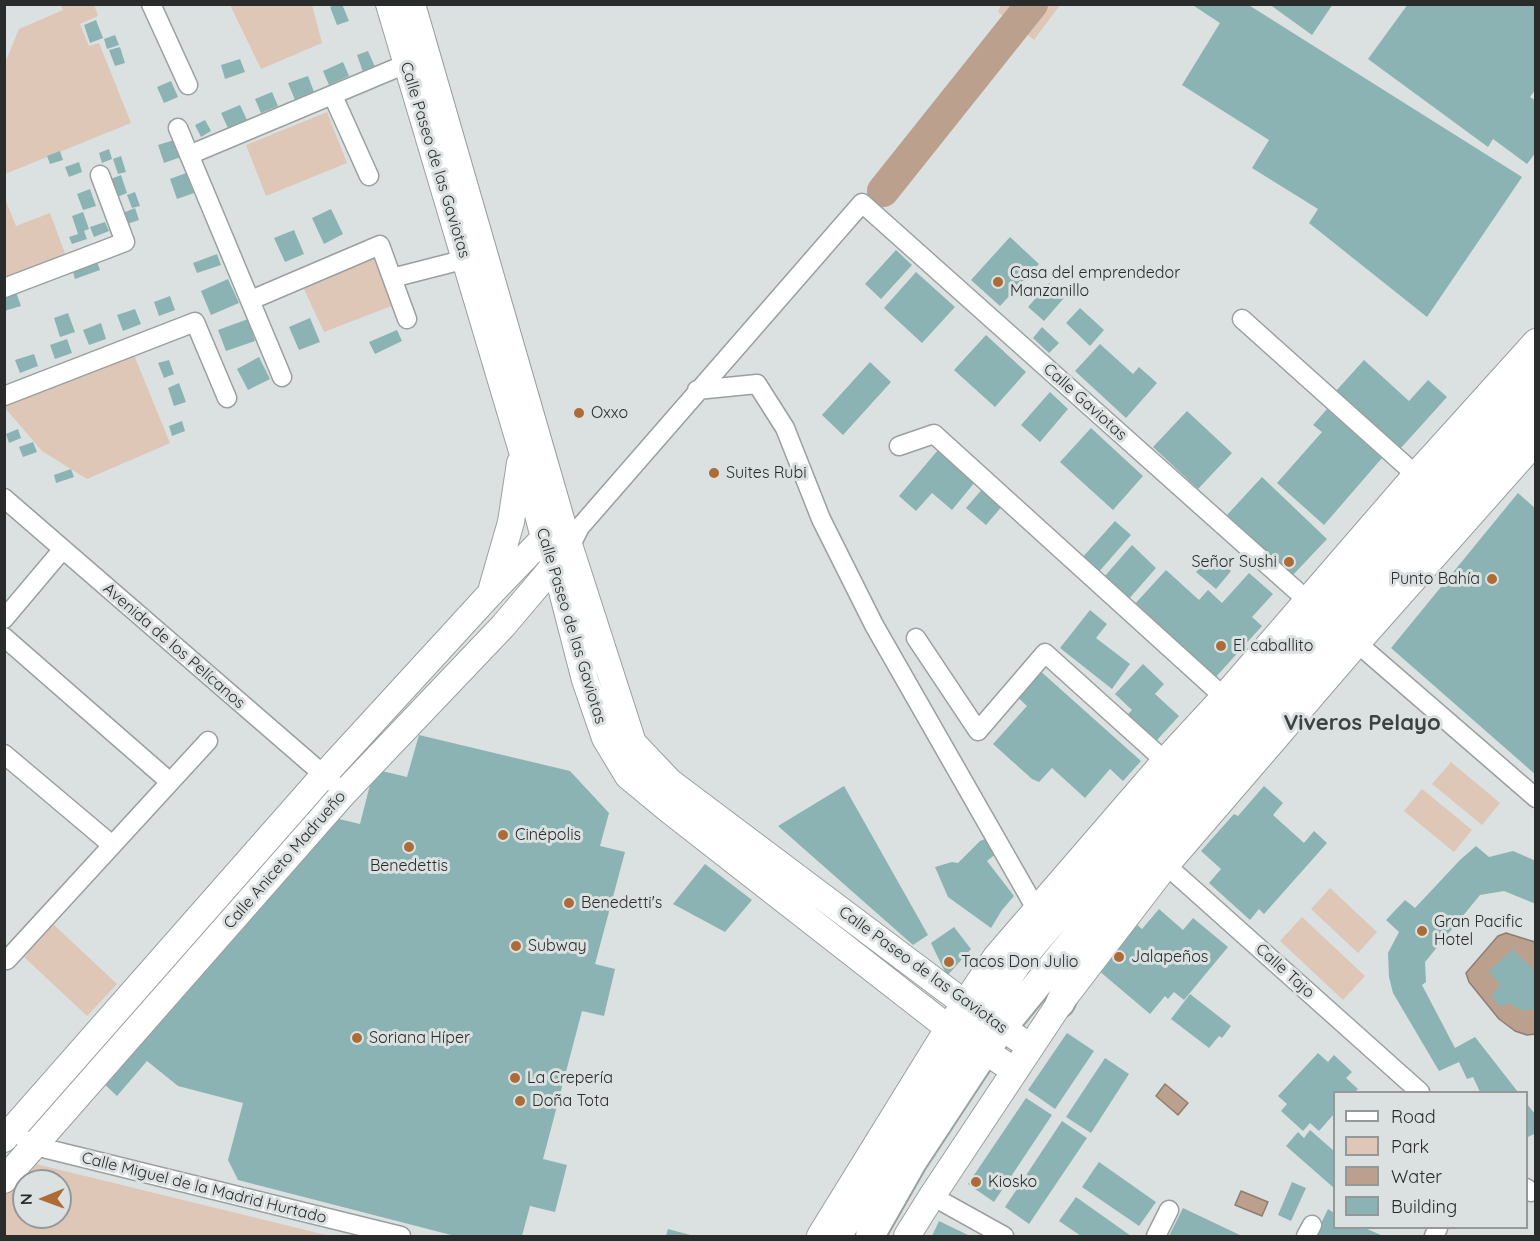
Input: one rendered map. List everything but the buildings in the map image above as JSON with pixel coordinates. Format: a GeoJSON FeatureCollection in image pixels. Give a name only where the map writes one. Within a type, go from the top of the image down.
{"type":"FeatureCollection","features":[{"type":"Feature","properties":{"kind":"main road","name":"Calle Paseo de las Gaviotas"},"geometry":{"type":"LineString","coordinates":[[389,4],[406,64],[475,257],[563,540],[633,743],[670,782],[982,1015],[1031,1047]]}},
{"type":"Feature","properties":{"kind":"main road","name":"Calle Paseo de las Gaviotas"},"geometry":{"type":"LineString","coordinates":[[412,4],[522,451],[563,540],[570,621],[585,680],[605,738],[628,776],[678,817],[966,1039],[1015,1071]]}},
{"type":"Feature","properties":{"kind":"main road"},"geometry":{"type":"LineString","coordinates":[[982,1015],[996,957],[1038,906],[1224,697],[1416,475],[1536,342]]}},
{"type":"Feature","properties":{"kind":"main road"},"geometry":{"type":"LineString","coordinates":[[1492,391],[1536,359]]}},
{"type":"Feature","properties":{"kind":"main road"},"geometry":{"type":"LineString","coordinates":[[837,1236],[1019,961],[1408,511],[1536,369]]}},
{"type":"Feature","properties":{"kind":"main road"},"geometry":{"type":"LineString","coordinates":[[870,1236],[912,1162],[966,1039],[982,1015],[1112,893],[1162,862],[1360,646],[1532,438],[1536,406]]}},
{"type":"Feature","properties":{"kind":"main road"},"geometry":{"type":"LineString","coordinates":[[908,1236],[937,1199],[1015,1071],[1060,1003],[1162,862],[1338,629],[1532,438]]}},
{"type":"Feature","properties":{"kind":"main road"},"geometry":{"type":"LineString","coordinates":[[490,594],[511,522],[522,451]]}},
{"type":"Feature","properties":{"kind":"main road","name":"Calle Aniceto Madrueño"},"geometry":{"type":"LineString","coordinates":[[8,1135],[324,775],[490,594],[563,540]]}},
{"type":"Feature","properties":{"kind":"main road","name":"Calle Aniceto Madrueño"},"geometry":{"type":"LineString","coordinates":[[4,1180],[344,793],[503,626],[524,601],[563,540]]}},
{"type":"Feature","properties":{"kind":"main road"},"geometry":{"type":"LineString","coordinates":[[524,601],[549,607],[570,621]]}},
{"type":"Feature","properties":{"kind":"main road"},"geometry":{"type":"LineString","coordinates":[[1060,1003],[1112,893]]}},
{"type":"Feature","properties":{"kind":"main road"},"geometry":{"type":"LineString","coordinates":[[820,1236],[879,1137],[906,1099],[966,1039]]}},
{"type":"Feature","properties":{"kind":"street"},"geometry":{"type":"LineString","coordinates":[[152,4],[188,85]]}},
{"type":"Feature","properties":{"kind":"street"},"geometry":{"type":"LineString","coordinates":[[189,155],[406,64]]}},
{"type":"Feature","properties":{"kind":"street"},"geometry":{"type":"LineString","coordinates":[[333,96],[369,176]]}},
{"type":"Feature","properties":{"kind":"street"},"geometry":{"type":"LineString","coordinates":[[178,128],[282,377]]}},
{"type":"Feature","properties":{"kind":"street"},"geometry":{"type":"LineString","coordinates":[[4,288],[125,242],[100,175]]}},
{"type":"Feature","properties":{"kind":"street","name":"Calle Gaviotas"},"geometry":{"type":"LineString","coordinates":[[697,390],[862,203],[1308,601]]}},
{"type":"Feature","properties":{"kind":"street"},"geometry":{"type":"LineString","coordinates":[[251,300],[380,245],[406,319]]}},
{"type":"Feature","properties":{"kind":"street"},"geometry":{"type":"LineString","coordinates":[[392,278],[475,257]]}},
{"type":"Feature","properties":{"kind":"street"},"geometry":{"type":"LineString","coordinates":[[1242,319],[1416,475]]}},
{"type":"Feature","properties":{"kind":"street"},"geometry":{"type":"LineString","coordinates":[[4,396],[195,322],[227,398]]}},
{"type":"Feature","properties":{"kind":"street"},"geometry":{"type":"LineString","coordinates":[[563,540],[697,390],[757,384],[785,428],[820,519],[874,625],[1031,900],[1038,906]]}},
{"type":"Feature","properties":{"kind":"street"},"geometry":{"type":"LineString","coordinates":[[898,446],[934,434],[1224,697]]}},
{"type":"Feature","properties":{"kind":"street","name":"Avenida de los Pelícanos"},"geometry":{"type":"LineString","coordinates":[[4,498],[344,793]]}},
{"type":"Feature","properties":{"kind":"street"},"geometry":{"type":"LineString","coordinates":[[4,620],[63,549]]}},
{"type":"Feature","properties":{"kind":"street"},"geometry":{"type":"LineString","coordinates":[[4,637],[170,782]]}},
{"type":"Feature","properties":{"kind":"street"},"geometry":{"type":"LineString","coordinates":[[916,638],[978,731],[1045,652],[1165,761]]}},
{"type":"Feature","properties":{"kind":"street"},"geometry":{"type":"LineString","coordinates":[[1360,646],[1536,798]]}},
{"type":"Feature","properties":{"kind":"street"},"geometry":{"type":"LineString","coordinates":[[4,958],[7,960],[208,741]]}},
{"type":"Feature","properties":{"kind":"street"},"geometry":{"type":"LineString","coordinates":[[4,754],[112,846]]}},
{"type":"Feature","properties":{"kind":"street"},"geometry":{"type":"LineString","coordinates":[[920,1236],[937,1199],[1067,1009],[1162,862]]}},
{"type":"Feature","properties":{"kind":"street","name":"Calle Tajo"},"geometry":{"type":"LineString","coordinates":[[1162,862],[1419,1091]]}},
{"type":"Feature","properties":{"kind":"street","name":"Calle Miguel de la Madrid Hurtado"},"geometry":{"type":"LineString","coordinates":[[8,1135],[35,1146],[400,1236]]}},
{"type":"Feature","properties":{"kind":"street"},"geometry":{"type":"LineString","coordinates":[[937,1199],[1004,1236]]}},
{"type":"Feature","properties":{"kind":"street"},"geometry":{"type":"LineString","coordinates":[[1156,1236],[1169,1210]]}},
{"type":"Feature","properties":{"kind":"green space"},"geometry":{"type":"Polygon","coordinates":[[[1001,4],[1060,5],[1034,40],[998,12],[1001,4]]]}},
{"type":"Feature","properties":{"kind":"green space"},"geometry":{"type":"Polygon","coordinates":[[[61,5],[94,5],[98,16],[80,24],[89,46],[99,43],[131,123],[5,174],[5,63],[19,29],[63,10],[61,5]]]}},
{"type":"Feature","properties":{"kind":"green space"},"geometry":{"type":"Polygon","coordinates":[[[230,5],[312,5],[322,43],[261,69],[230,5]]]}},
{"type":"Feature","properties":{"kind":"green space"},"geometry":{"type":"Polygon","coordinates":[[[327,112],[347,163],[266,196],[246,145],[327,112]]]}},
{"type":"Feature","properties":{"kind":"green space"},"geometry":{"type":"Polygon","coordinates":[[[5,199],[16,226],[50,213],[66,256],[5,279],[5,199]]]}},
{"type":"Feature","properties":{"kind":"green space"},"geometry":{"type":"Polygon","coordinates":[[[377,257],[394,305],[324,332],[303,287],[377,257]]]}},
{"type":"Feature","properties":{"kind":"green space"},"geometry":{"type":"Polygon","coordinates":[[[134,355],[170,443],[87,479],[42,451],[5,408],[4,405],[134,355]]]}},
{"type":"Feature","properties":{"kind":"green space"},"geometry":{"type":"Polygon","coordinates":[[[1451,762],[1500,803],[1482,825],[1432,784],[1451,762]]]}},
{"type":"Feature","properties":{"kind":"green space"},"geometry":{"type":"Polygon","coordinates":[[[1422,789],[1472,830],[1454,852],[1404,811],[1422,789]]]}},
{"type":"Feature","properties":{"kind":"green space"},"geometry":{"type":"Polygon","coordinates":[[[1330,888],[1377,932],[1358,953],[1311,909],[1330,888]]]}},
{"type":"Feature","properties":{"kind":"green space"},"geometry":{"type":"Polygon","coordinates":[[[1302,917],[1365,976],[1343,1000],[1280,941],[1302,917]]]}},
{"type":"Feature","properties":{"kind":"green space"},"geometry":{"type":"Polygon","coordinates":[[[53,924],[117,984],[87,1016],[23,956],[53,924]]]}},
{"type":"Feature","properties":{"kind":"green space"},"geometry":{"type":"Polygon","coordinates":[[[32,1163],[56,1169],[27,1169],[32,1163]]]}},
{"type":"Feature","properties":{"kind":"green space"},"geometry":{"type":"Polygon","coordinates":[[[72,1173],[330,1236],[5,1236],[5,1193],[12,1185],[12,1229],[72,1229],[72,1173]]]}},
{"type":"Feature","properties":{"kind":"water"},"geometry":{"type":"Polygon","coordinates":[[[1506,933],[1535,942],[1535,1034],[1527,1035],[1515,1031],[1499,1019],[1469,982],[1466,973],[1498,936],[1506,933]]]}},
{"type":"Feature","properties":{"kind":"water"},"geometry":{"type":"Polygon","coordinates":[[[1165,1084],[1188,1103],[1178,1115],[1156,1096],[1165,1084]]]}},
{"type":"Feature","properties":{"kind":"water"},"geometry":{"type":"Polygon","coordinates":[[[1241,1191],[1268,1202],[1262,1216],[1235,1205],[1241,1191]]]}},
{"type":"Feature","properties":{"kind":"waterway"},"geometry":{"type":"LineString","coordinates":[[883,191],[1032,4]]}},
{"type":"Feature","properties":{"kind":"place","name":"Casa del emprendedor Manzanillo"},"geometry":{"type":"Point","coordinates":[998,282]}},
{"type":"Feature","properties":{"kind":"place","name":"Oxxo"},"geometry":{"type":"Point","coordinates":[579,413]}},
{"type":"Feature","properties":{"kind":"place","name":"Suites Rubi"},"geometry":{"type":"Point","coordinates":[714,473]}},
{"type":"Feature","properties":{"kind":"place","name":"Señor Sushi"},"geometry":{"type":"Point","coordinates":[1289,562]}},
{"type":"Feature","properties":{"kind":"place","name":"Punto Bahía"},"geometry":{"type":"Point","coordinates":[1492,579]}},
{"type":"Feature","properties":{"kind":"place","name":"El caballito"},"geometry":{"type":"Point","coordinates":[1221,646]}},
{"type":"Feature","properties":{"kind":"place","name":"Cinépolis"},"geometry":{"type":"Point","coordinates":[503,835]}},
{"type":"Feature","properties":{"kind":"place","name":"Benedettis"},"geometry":{"type":"Point","coordinates":[409,847]}},
{"type":"Feature","properties":{"kind":"place","name":"Benedetti's"},"geometry":{"type":"Point","coordinates":[569,903]}},
{"type":"Feature","properties":{"kind":"place","name":"Gran Pacific Hotel"},"geometry":{"type":"Point","coordinates":[1422,931]}},
{"type":"Feature","properties":{"kind":"place","name":"Subway"},"geometry":{"type":"Point","coordinates":[516,946]}},
{"type":"Feature","properties":{"kind":"place","name":"Jalapeños"},"geometry":{"type":"Point","coordinates":[1119,957]}},
{"type":"Feature","properties":{"kind":"place","name":"Tacos Don Julio"},"geometry":{"type":"Point","coordinates":[949,962]}},
{"type":"Feature","properties":{"kind":"place","name":"Soriana Híper"},"geometry":{"type":"Point","coordinates":[357,1038]}},
{"type":"Feature","properties":{"kind":"place","name":"La Crepería"},"geometry":{"type":"Point","coordinates":[515,1078]}},
{"type":"Feature","properties":{"kind":"place","name":"Doña Tota"},"geometry":{"type":"Point","coordinates":[520,1101]}},
{"type":"Feature","properties":{"kind":"place","name":"Kiosko"},"geometry":{"type":"Point","coordinates":[976,1182]}},
{"type":"Feature","properties":{"kind":"district","name":"Viveros Pelayo"},"geometry":{"type":"Point","coordinates":[1362,723]}}]}
